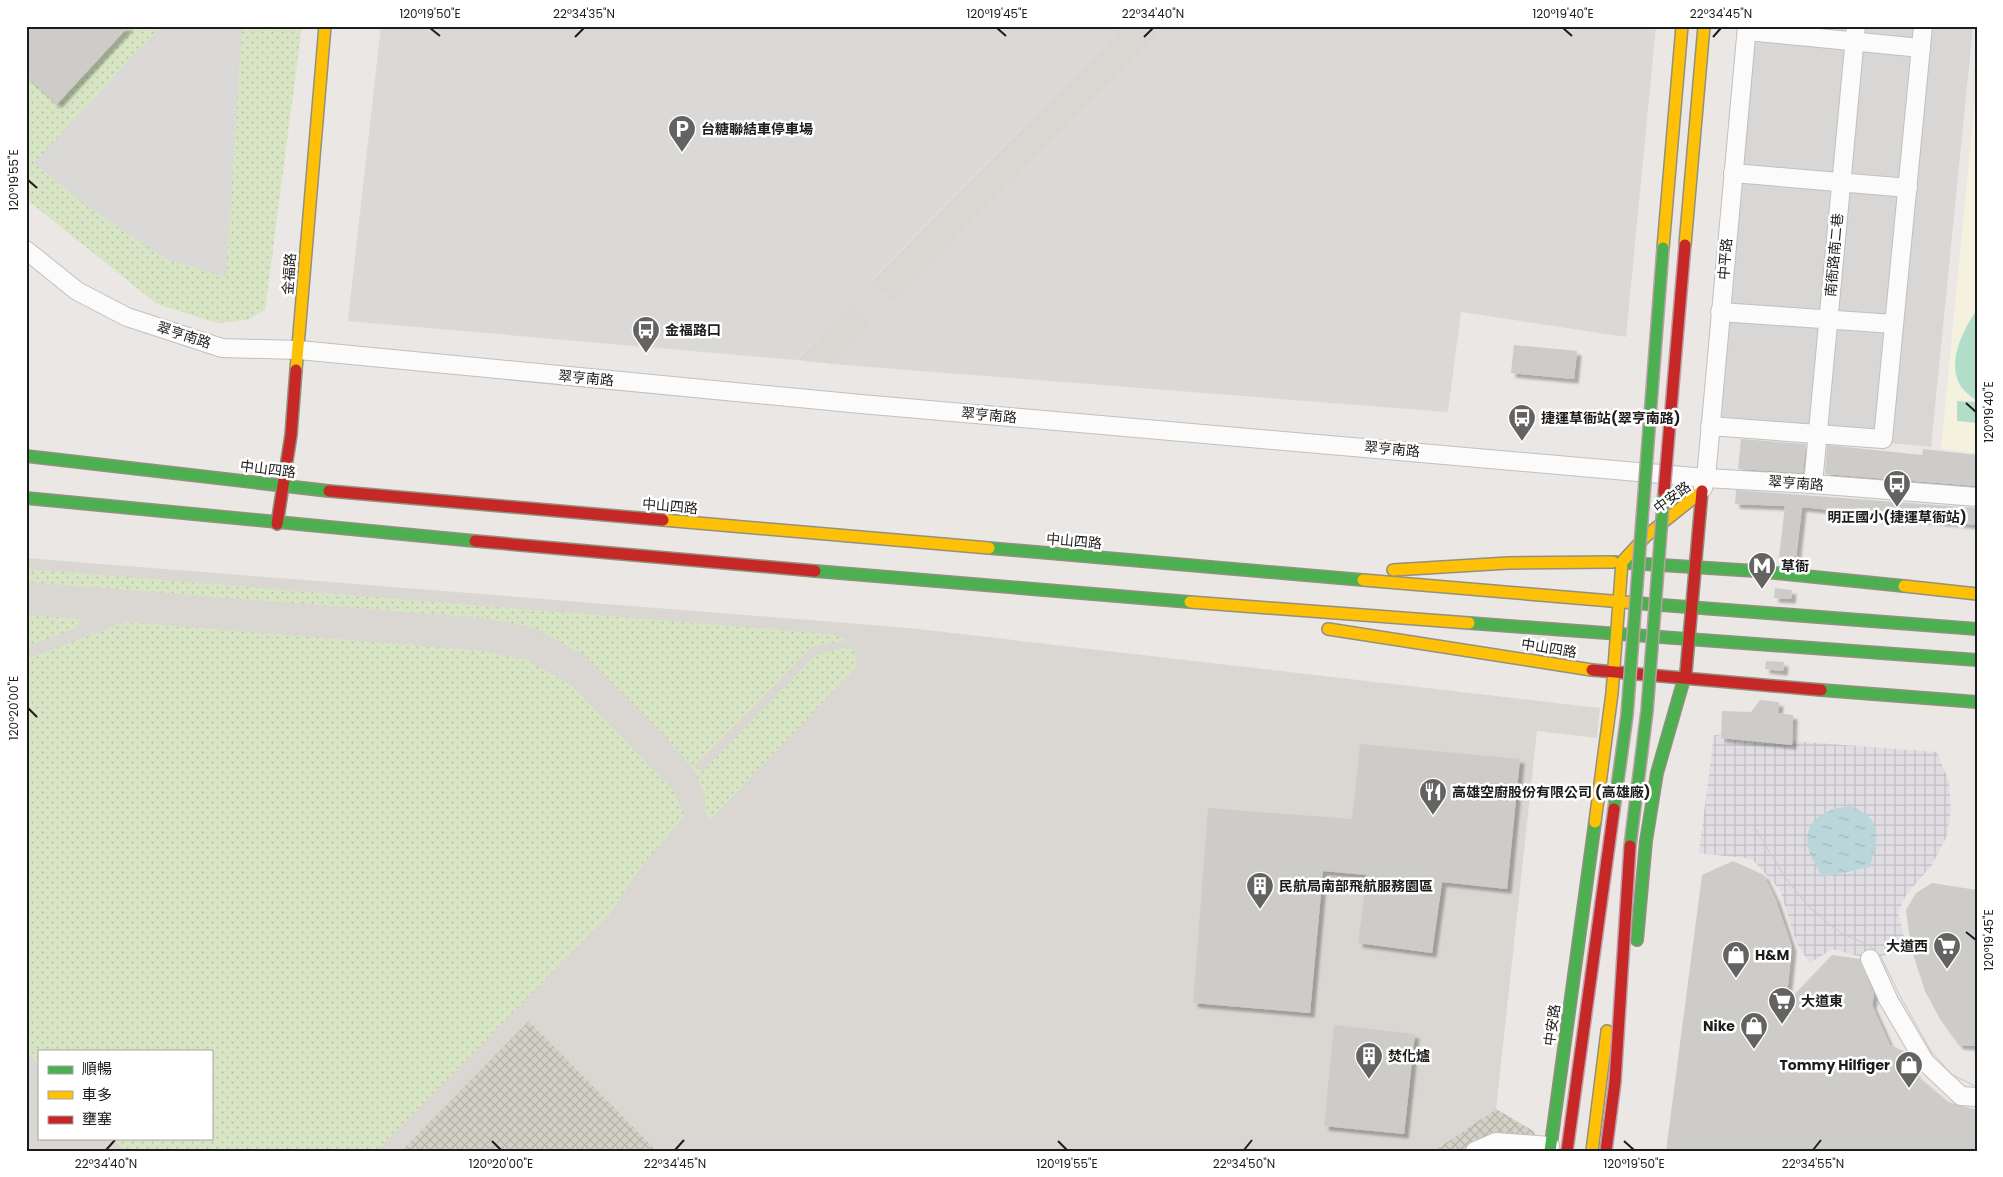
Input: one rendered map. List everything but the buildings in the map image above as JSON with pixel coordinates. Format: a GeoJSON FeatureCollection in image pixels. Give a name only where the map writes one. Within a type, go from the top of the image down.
{"type":"FeatureCollection","features":[{"type":"Feature","properties":{"kind":"main road","name":"金福路"},"geometry":{"type":"LineString","coordinates":[[277,524],[291,435],[325,26]]}},
{"type":"Feature","properties":{"kind":"main road"},"geometry":{"type":"LineString","coordinates":[[1579,1151],[1612,824],[1627,715],[1682,26]]}},
{"type":"Feature","properties":{"kind":"main road"},"geometry":{"type":"LineString","coordinates":[[1592,1151],[1647,711],[1662,504],[1704,26]]}},
{"type":"Feature","properties":{"kind":"main road","name":"中山四路"},"geometry":{"type":"LineString","coordinates":[[26,456],[364,495],[1313,577],[1977,629]]}},
{"type":"Feature","properties":{"kind":"main road","name":"中安路"},"geometry":{"type":"LineString","coordinates":[[1555,1149],[1583,904],[1612,693],[1617,602],[1622,562],[1646,536],[1704,484]]}},
{"type":"Feature","properties":{"kind":"main road","name":"中安路"},"geometry":{"type":"LineString","coordinates":[[1601,1151],[1638,916],[1650,819],[1664,741],[1676,701],[1686,679],[1695,565],[1704,484]]}},
{"type":"Feature","properties":{"kind":"main road","name":"中山四路"},"geometry":{"type":"LineString","coordinates":[[26,498],[277,524],[1119,596],[1977,660]]}},
{"type":"Feature","properties":{"kind":"main road","name":"中山四路"},"geometry":{"type":"LineString","coordinates":[[1313,577],[1491,562],[1622,562],[1695,565],[1977,594]]}},
{"type":"Feature","properties":{"kind":"main road","name":"中山四路"},"geometry":{"type":"LineString","coordinates":[[1119,596],[1275,620]]}},
{"type":"Feature","properties":{"kind":"main road","name":"中山四路"},"geometry":{"type":"LineString","coordinates":[[1314,626],[1612,673],[1977,702]]}},
{"type":"Feature","properties":{"kind":"main road"},"geometry":{"type":"LineString","coordinates":[[1555,1149],[1612,824]]}},
{"type":"Feature","properties":{"kind":"main road"},"geometry":{"type":"LineString","coordinates":[[1606,1151],[1616,1053],[1631,827]]}},
{"type":"Feature","properties":{"kind":"main road","name":"中安路"},"geometry":{"type":"LineString","coordinates":[[1572,1151],[1592,1000],[1583,904]]}},
{"type":"Feature","properties":{"kind":"main road","name":"中安路"},"geometry":{"type":"LineString","coordinates":[[1636,956],[1638,916]]}},
{"type":"Feature","properties":{"kind":"main road"},"geometry":{"type":"LineString","coordinates":[[1624,1104],[1631,1015]]}},
{"type":"Feature","properties":{"kind":"street"},"geometry":{"type":"LineString","coordinates":[[1710,426],[1883,439],[1923,26]]}},
{"type":"Feature","properties":{"kind":"street"},"geometry":{"type":"LineString","coordinates":[[1747,29],[1855,34],[1921,48]]}},
{"type":"Feature","properties":{"kind":"street","name":"中平路"},"geometry":{"type":"LineString","coordinates":[[1704,484],[1747,29]]}},
{"type":"Feature","properties":{"kind":"street","name":"南衙路南二巷"},"geometry":{"type":"LineString","coordinates":[[1813,484],[1855,34]]}},
{"type":"Feature","properties":{"kind":"street"},"geometry":{"type":"LineString","coordinates":[[1733,173],[1908,188]]}},
{"type":"Feature","properties":{"kind":"street","name":"翠亨南路"},"geometry":{"type":"LineString","coordinates":[[26,250],[77,291],[127,317],[222,348],[298,350],[1704,484],[1813,484],[1977,497]]}},
{"type":"Feature","properties":{"kind":"street"},"geometry":{"type":"LineString","coordinates":[[1720,312],[1894,324]]}},
{"type":"Feature","properties":{"kind":"street"},"geometry":{"type":"LineString","coordinates":[[1870,959],[1889,1000],[1925,1062],[1961,1096],[1977,1097]]}},
{"type":"Feature","properties":{"kind":"street"},"geometry":{"type":"LineString","coordinates":[[1475,1151],[1496,1142],[1555,1149]]}},
{"type":"Feature","properties":{"kind":"shaded area"},"geometry":{"type":"Polygon","coordinates":[[[161,26],[242,26],[226,277],[166,259],[91,209],[34,163],[161,26]]]}},
{"type":"Feature","properties":{"kind":"shaded area","name":"台糖聯結車停車場"},"geometry":{"type":"Polygon","coordinates":[[[381,26],[1123,26],[871,280],[894,302],[1166,26],[1656,26],[1626,337],[1461,312],[1448,412],[832,364],[871,323],[851,304],[796,360],[348,321],[381,26]]]}},
{"type":"Feature","properties":{"kind":"shaded area"},"geometry":{"type":"Polygon","coordinates":[[[1123,26],[1166,26],[894,302],[871,281],[1123,26]]]}},
{"type":"Feature","properties":{"kind":"shaded area"},"geometry":{"type":"Polygon","coordinates":[[[1747,26],[1973,26],[1931,447],[1710,426],[1747,26]]]}},
{"type":"Feature","properties":{"kind":"shaded area"},"geometry":{"type":"Polygon","coordinates":[[[1977,79],[1977,453],[1941,449],[1977,79]]]}},
{"type":"Feature","properties":{"kind":"shaded area"},"geometry":{"type":"Polygon","coordinates":[[[851,303],[872,323],[832,364],[797,360],[851,303]]]}},
{"type":"Feature","properties":{"kind":"shaded area"},"geometry":{"type":"Polygon","coordinates":[[[26,558],[909,628],[1600,708],[1597,738],[1537,731],[1496,1109],[1434,1151],[657,1151],[529,1021],[401,1151],[26,1151],[26,558]]]}},
{"type":"Feature","properties":{"kind":"shaded area"},"geometry":{"type":"Polygon","coordinates":[[[1714,735],[1937,752],[1949,782],[1951,810],[1947,836],[1932,865],[1906,895],[1898,912],[1907,949],[1870,959],[1832,949],[1810,963],[1797,944],[1780,890],[1752,859],[1699,853],[1714,735]]]}},
{"type":"Feature","properties":{"kind":"shaded area"},"geometry":{"type":"Polygon","coordinates":[[[529,1021],[657,1151],[401,1151],[529,1021]]]}},
{"type":"Feature","properties":{"kind":"shaded area"},"geometry":{"type":"Polygon","coordinates":[[[1496,1109],[1535,1132],[1533,1151],[1434,1151],[1496,1109]]]}},
{"type":"Feature","properties":{"kind":"green space"},"geometry":{"type":"Polygon","coordinates":[[[26,26],[302,26],[265,310],[247,320],[217,323],[157,304],[26,199],[26,26]]]}},
{"type":"Feature","properties":{"kind":"green space"},"geometry":{"type":"Polygon","coordinates":[[[1977,309],[1977,401],[1962,388],[1955,368],[1958,347],[1966,327],[1977,309]]]}},
{"type":"Feature","properties":{"kind":"green space"},"geometry":{"type":"Polygon","coordinates":[[[1957,401],[1977,402],[1977,423],[1957,421],[1957,401]]]}},
{"type":"Feature","properties":{"kind":"green space"},"geometry":{"type":"Polygon","coordinates":[[[26,569],[831,634],[847,640],[812,647],[695,765],[702,772],[817,654],[851,647],[857,658],[855,669],[710,820],[705,810],[705,795],[694,770],[662,733],[585,656],[535,628],[484,618],[26,582],[26,569]]]}},
{"type":"Feature","properties":{"kind":"green space"},"geometry":{"type":"Polygon","coordinates":[[[26,615],[80,619],[78,627],[26,647],[26,615]]]}},
{"type":"Feature","properties":{"kind":"green space"},"geometry":{"type":"Polygon","coordinates":[[[127,622],[483,651],[527,660],[572,686],[673,790],[685,815],[638,871],[608,916],[377,1151],[125,1151],[115,1140],[212,1140],[212,1050],[38,1050],[38,1063],[26,1052],[26,659],[127,622]]]}},
{"type":"Feature","properties":{"kind":"water"},"geometry":{"type":"Polygon","coordinates":[[[1850,806],[1869,817],[1874,824],[1876,838],[1870,867],[1823,877],[1810,852],[1807,840],[1809,830],[1822,815],[1834,809],[1850,806]]]}},
{"type":"Feature","properties":{"kind":"tram line"},"geometry":{"type":"LineString","coordinates":[[1755,828],[1784,876],[1810,908],[1841,933],[1870,946],[1881,957],[1931,1051],[1951,1074],[1977,1087]]}},
{"type":"Feature","properties":{"kind":"traffic: fast"},"geometry":{"type":"LineString","coordinates":[[1614,809],[1627,715],[1663,248]]}},
{"type":"Feature","properties":{"kind":"traffic: fast"},"geometry":{"type":"LineString","coordinates":[[26,456],[329,491]]}},
{"type":"Feature","properties":{"kind":"traffic: fast"},"geometry":{"type":"LineString","coordinates":[[1630,846],[1647,711],[1664,492]]}},
{"type":"Feature","properties":{"kind":"traffic: fast"},"geometry":{"type":"LineString","coordinates":[[26,498],[475,541]]}},
{"type":"Feature","properties":{"kind":"traffic: fast"},"geometry":{"type":"LineString","coordinates":[[989,548],[1363,580]]}},
{"type":"Feature","properties":{"kind":"traffic: fast"},"geometry":{"type":"LineString","coordinates":[[1613,562],[1756,571],[1904,586]]}},
{"type":"Feature","properties":{"kind":"traffic: fast"},"geometry":{"type":"LineString","coordinates":[[815,571],[1190,602]]}},
{"type":"Feature","properties":{"kind":"traffic: fast"},"geometry":{"type":"LineString","coordinates":[[1635,603],[1977,629]]}},
{"type":"Feature","properties":{"kind":"traffic: fast"},"geometry":{"type":"LineString","coordinates":[[1469,623],[1977,660]]}},
{"type":"Feature","properties":{"kind":"traffic: fast"},"geometry":{"type":"LineString","coordinates":[[1637,940],[1646,841],[1657,773],[1686,672]]}},
{"type":"Feature","properties":{"kind":"traffic: fast"},"geometry":{"type":"LineString","coordinates":[[1821,690],[1977,702]]}},
{"type":"Feature","properties":{"kind":"traffic: fast"},"geometry":{"type":"LineString","coordinates":[[1550,1151],[1595,822]]}},
{"type":"Feature","properties":{"kind":"traffic: slow"},"geometry":{"type":"LineString","coordinates":[[296,370],[325,26]]}},
{"type":"Feature","properties":{"kind":"traffic: slow"},"geometry":{"type":"LineString","coordinates":[[1663,248],[1682,26]]}},
{"type":"Feature","properties":{"kind":"traffic: slow"},"geometry":{"type":"LineString","coordinates":[[1685,245],[1704,26]]}},
{"type":"Feature","properties":{"kind":"traffic: slow"},"geometry":{"type":"LineString","coordinates":[[1595,822],[1612,693],[1622,562],[1646,536],[1702,491]]}},
{"type":"Feature","properties":{"kind":"traffic: slow"},"geometry":{"type":"LineString","coordinates":[[663,520],[989,548]]}},
{"type":"Feature","properties":{"kind":"traffic: slow"},"geometry":{"type":"LineString","coordinates":[[1393,570],[1508,563],[1613,562]]}},
{"type":"Feature","properties":{"kind":"traffic: slow"},"geometry":{"type":"LineString","coordinates":[[1363,580],[1635,603]]}},
{"type":"Feature","properties":{"kind":"traffic: slow"},"geometry":{"type":"LineString","coordinates":[[1904,586],[1977,594]]}},
{"type":"Feature","properties":{"kind":"traffic: slow"},"geometry":{"type":"LineString","coordinates":[[1190,602],[1469,623]]}},
{"type":"Feature","properties":{"kind":"traffic: slow"},"geometry":{"type":"LineString","coordinates":[[1328,629],[1592,670]]}},
{"type":"Feature","properties":{"kind":"traffic: slow"},"geometry":{"type":"LineString","coordinates":[[1592,1151],[1607,1031]]}},
{"type":"Feature","properties":{"kind":"traffic: jam"},"geometry":{"type":"LineString","coordinates":[[1664,492],[1685,245]]}},
{"type":"Feature","properties":{"kind":"traffic: jam"},"geometry":{"type":"LineString","coordinates":[[277,524],[291,435],[296,370]]}},
{"type":"Feature","properties":{"kind":"traffic: jam"},"geometry":{"type":"LineString","coordinates":[[329,491],[663,520]]}},
{"type":"Feature","properties":{"kind":"traffic: jam"},"geometry":{"type":"LineString","coordinates":[[1686,672],[1702,491]]}},
{"type":"Feature","properties":{"kind":"traffic: jam"},"geometry":{"type":"LineString","coordinates":[[475,541],[815,571]]}},
{"type":"Feature","properties":{"kind":"traffic: jam"},"geometry":{"type":"LineString","coordinates":[[1592,670],[1821,690]]}},
{"type":"Feature","properties":{"kind":"traffic: jam"},"geometry":{"type":"LineString","coordinates":[[1567,1151],[1614,809]]}},
{"type":"Feature","properties":{"kind":"traffic: jam"},"geometry":{"type":"LineString","coordinates":[[1606,1151],[1615,1082],[1630,846]]}},
{"type":"Feature","properties":{"kind":"place","name":"台糖聯結車停車場"},"geometry":{"type":"Point","coordinates":[682,153]}},
{"type":"Feature","properties":{"kind":"place","name":"金福路口"},"geometry":{"type":"Point","coordinates":[646,354]}},
{"type":"Feature","properties":{"kind":"place","name":"捷運草衙站(翠亨南路)"},"geometry":{"type":"Point","coordinates":[1522,442]}},
{"type":"Feature","properties":{"kind":"place","name":"明正國小(捷運草衙站)"},"geometry":{"type":"Point","coordinates":[1897,508]}},
{"type":"Feature","properties":{"kind":"place","name":"草衙"},"geometry":{"type":"Point","coordinates":[1762,590]}},
{"type":"Feature","properties":{"kind":"place","name":"高雄空廚股份有限公司 (高雄廠)"},"geometry":{"type":"Point","coordinates":[1433,816]}},
{"type":"Feature","properties":{"kind":"place","name":"民航局南部飛航服務園區"},"geometry":{"type":"Point","coordinates":[1260,910]}},
{"type":"Feature","properties":{"kind":"place","name":"大道西"},"geometry":{"type":"Point","coordinates":[1947,970]}},
{"type":"Feature","properties":{"kind":"place","name":"H&M"},"geometry":{"type":"Point","coordinates":[1736,979]}},
{"type":"Feature","properties":{"kind":"place","name":"大道東"},"geometry":{"type":"Point","coordinates":[1782,1025]}},
{"type":"Feature","properties":{"kind":"place","name":"Nike"},"geometry":{"type":"Point","coordinates":[1754,1050]}},
{"type":"Feature","properties":{"kind":"place","name":"焚化爐"},"geometry":{"type":"Point","coordinates":[1369,1080]}},
{"type":"Feature","properties":{"kind":"place","name":"Tommy Hilfiger"},"geometry":{"type":"Point","coordinates":[1909,1089]}}]}
